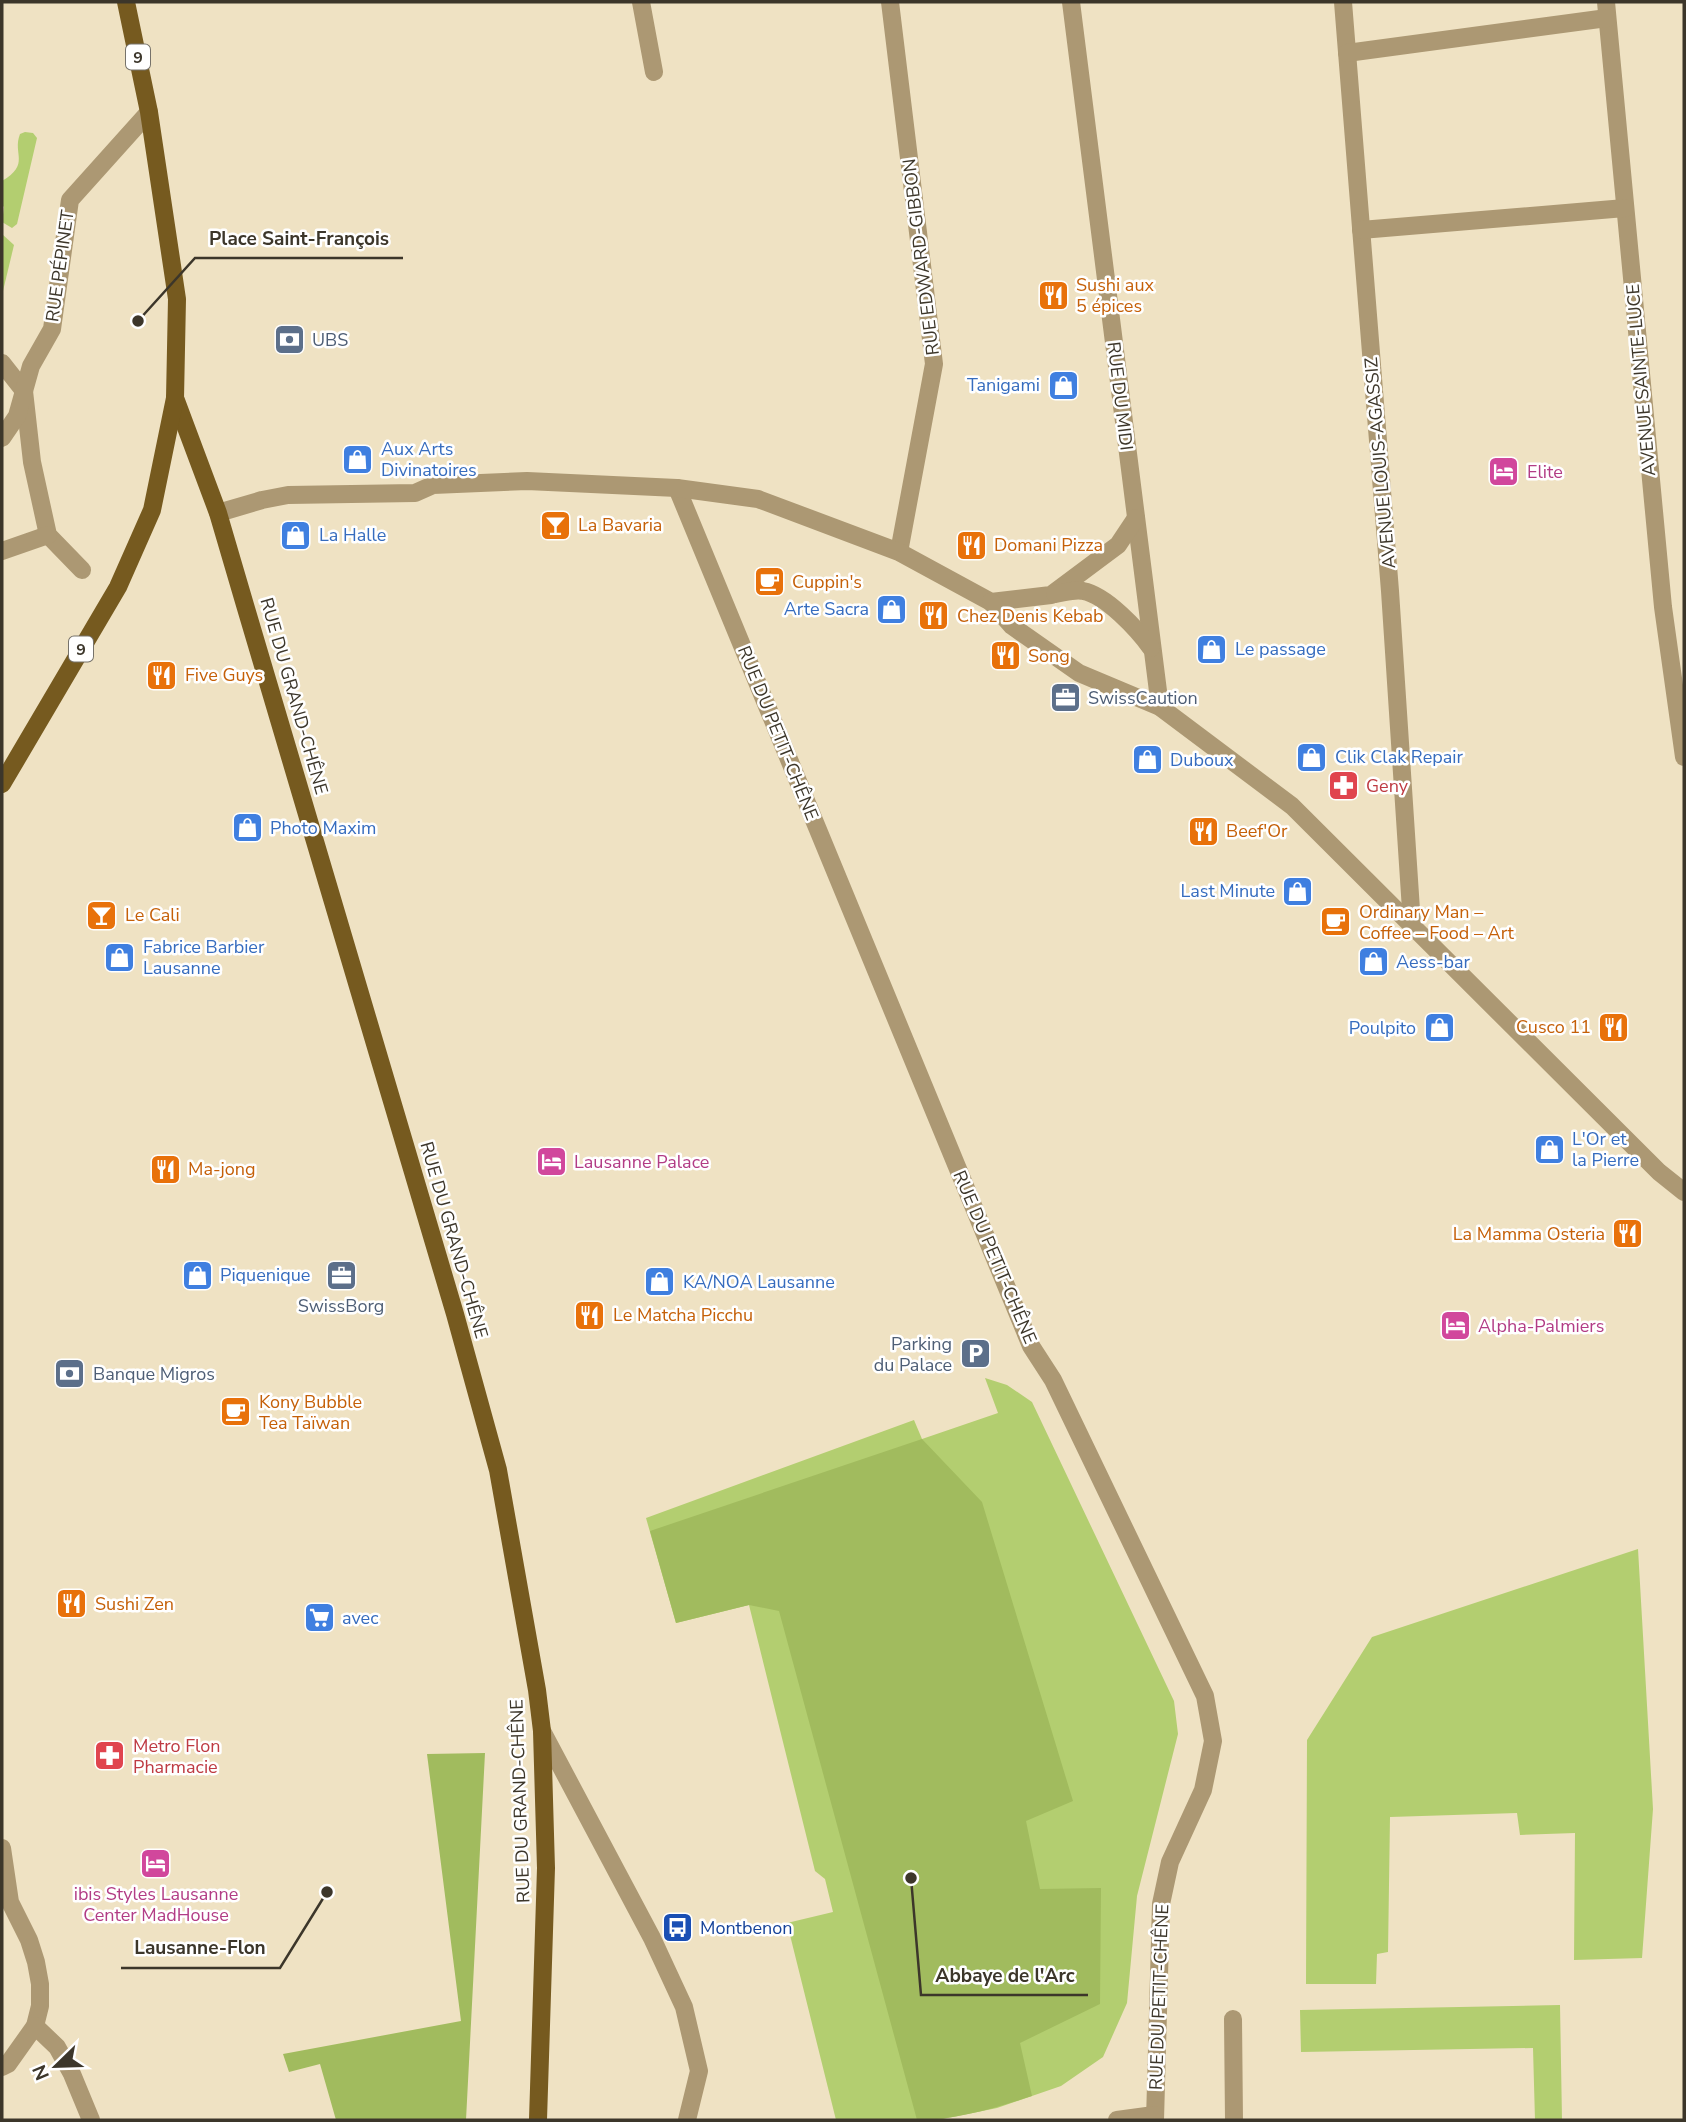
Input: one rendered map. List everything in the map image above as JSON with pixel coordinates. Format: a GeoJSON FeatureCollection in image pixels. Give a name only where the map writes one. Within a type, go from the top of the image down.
{"type":"FeatureCollection","features":[{"type":"Feature","properties":{"kind":"main road","name":"9"},"geometry":{"type":"LineString","coordinates":[[2,784],[118,587],[152,510],[175,398],[177,299],[149,112],[126,2]]}},
{"type":"Feature","properties":{"kind":"main road","name":"RUE DU GRAND-CHÊNE"},"geometry":{"type":"LineString","coordinates":[[175,398],[218,513],[365,1007],[498,1470],[542,1731],[546,1868],[538,2120]]}},
{"type":"Feature","properties":{"kind":"street"},"geometry":{"type":"LineString","coordinates":[[640,2],[654,72]]}},
{"type":"Feature","properties":{"kind":"street","name":"RUE EDWARD-GIBBON"},"geometry":{"type":"LineString","coordinates":[[890,2],[933,364],[899,552]]}},
{"type":"Feature","properties":{"kind":"street","name":"RUE DU MIDI"},"geometry":{"type":"LineString","coordinates":[[1071,2],[1160,707]]}},
{"type":"Feature","properties":{"kind":"street","name":"AVENUE LOUIS-AGASSIZ"},"geometry":{"type":"LineString","coordinates":[[1343,2],[1390,592],[1412,925]]}},
{"type":"Feature","properties":{"kind":"street"},"geometry":{"type":"LineString","coordinates":[[1347,53],[1606,10]]}},
{"type":"Feature","properties":{"kind":"street","name":"AVENUE SAINTE-LUCE"},"geometry":{"type":"LineString","coordinates":[[1606,10],[1663,607],[1684,757]]}},
{"type":"Feature","properties":{"kind":"street","name":"RUE PÉPINET"},"geometry":{"type":"LineString","coordinates":[[2,438],[17,416],[32,366],[52,329],[70,200],[149,112]]}},
{"type":"Feature","properties":{"kind":"street"},"geometry":{"type":"LineString","coordinates":[[1361,230],[1625,208]]}},
{"type":"Feature","properties":{"kind":"street"},"geometry":{"type":"LineString","coordinates":[[2,363],[24,391],[32,462],[48,535],[82,570]]}},
{"type":"Feature","properties":{"kind":"street"},"geometry":{"type":"LineString","coordinates":[[218,513],[288,495],[415,493],[433,485],[527,481],[677,488],[758,499],[899,552],[992,602],[1012,626],[1079,673],[1160,707],[1292,806],[1659,1172],[1684,1192]]}},
{"type":"Feature","properties":{"kind":"street","name":"RUE DU PETIT-CHÊNE"},"geometry":{"type":"LineString","coordinates":[[677,488],[1031,1346],[1053,1380],[1205,1696],[1213,1741],[1203,1790],[1170,1862],[1161,1904],[1155,2118]]}},
{"type":"Feature","properties":{"kind":"street"},"geometry":{"type":"LineString","coordinates":[[1051,595],[1118,545],[1136,518]]}},
{"type":"Feature","properties":{"kind":"street"},"geometry":{"type":"LineString","coordinates":[[2,551],[48,535]]}},
{"type":"Feature","properties":{"kind":"street"},"geometry":{"type":"LineString","coordinates":[[992,602],[1082,591],[1101,600],[1138,630],[1152,650]]}},
{"type":"Feature","properties":{"kind":"street"},"geometry":{"type":"LineString","coordinates":[[542,1731],[652,1938],[684,2007],[699,2071],[687,2120]]}},
{"type":"Feature","properties":{"kind":"street"},"geometry":{"type":"LineString","coordinates":[[2,1848],[10,1902],[29,1940],[40,1984],[40,2006],[35,2026],[8,2064],[2,2067]]}},
{"type":"Feature","properties":{"kind":"street"},"geometry":{"type":"LineString","coordinates":[[1233,2019],[1234,2120]]}},
{"type":"Feature","properties":{"kind":"street"},"geometry":{"type":"LineString","coordinates":[[35,2026],[57,2047],[92,2120]]}},
{"type":"Feature","properties":{"kind":"street"},"geometry":{"type":"LineString","coordinates":[[1117,2120],[1155,2118]]}},
{"type":"Feature","properties":{"kind":"green space"},"geometry":{"type":"Polygon","coordinates":[[[33,133],[37,138],[17,224],[12,228],[2,222],[2,181],[16,169],[19,159],[18,141],[20,134],[33,133]]]}},
{"type":"Feature","properties":{"kind":"green space"},"geometry":{"type":"Polygon","coordinates":[[[2,234],[14,245],[3,291],[2,290],[2,234]]]}},
{"type":"Feature","properties":{"kind":"green space"},"geometry":{"type":"Polygon","coordinates":[[[985,1378],[1007,1385],[1032,1402],[1174,1701],[1178,1734],[1137,1896],[1127,2003],[1103,2057],[1061,2086],[997,2108],[938,2120],[836,2120],[787,1923],[833,1912],[825,1879],[815,1871],[749,1605],[676,1623],[646,1518],[914,1420],[922,1439],[998,1413],[985,1378]]]}},
{"type":"Feature","properties":{"kind":"green space"},"geometry":{"type":"Polygon","coordinates":[[[922,1439],[982,1502],[1073,1801],[1026,1821],[1040,1889],[1101,1888],[1100,2004],[1020,2043],[1032,2096],[961,2116],[917,2120],[779,1611],[749,1605],[676,1623],[650,1531],[922,1439]]]}},
{"type":"Feature","properties":{"kind":"green space"},"geometry":{"type":"Polygon","coordinates":[[[1638,1549],[1653,1809],[1642,1958],[1574,1960],[1575,1833],[1520,1835],[1517,1813],[1390,1817],[1388,1952],[1377,1954],[1376,1984],[1306,1984],[1307,1740],[1372,1637],[1638,1549]]]}},
{"type":"Feature","properties":{"kind":"green space"},"geometry":{"type":"Polygon","coordinates":[[[485,1753],[466,2120],[336,2120],[320,2064],[289,2072],[283,2054],[461,2021],[427,1754],[485,1753]]]}},
{"type":"Feature","properties":{"kind":"green space"},"geometry":{"type":"Polygon","coordinates":[[[1560,2005],[1562,2120],[1535,2120],[1533,2048],[1301,2052],[1300,2010],[1560,2005]]]}},
{"type":"Feature","properties":{"kind":"place","name":"Sushi aux 5 épices"},"geometry":{"type":"Point","coordinates":[1053,295]}},
{"type":"Feature","properties":{"kind":"place","name":"Place Saint-François"},"geometry":{"type":"Point","coordinates":[138,321]}},
{"type":"Feature","properties":{"kind":"place","name":"UBS"},"geometry":{"type":"Point","coordinates":[289,340]}},
{"type":"Feature","properties":{"kind":"place","name":"Tanigami"},"geometry":{"type":"Point","coordinates":[1063,385]}},
{"type":"Feature","properties":{"kind":"place","name":"Aux Arts Divinatoires"},"geometry":{"type":"Point","coordinates":[358,459]}},
{"type":"Feature","properties":{"kind":"place","name":"Elite"},"geometry":{"type":"Point","coordinates":[1504,472]}},
{"type":"Feature","properties":{"kind":"place","name":"La Bavaria"},"geometry":{"type":"Point","coordinates":[555,525]}},
{"type":"Feature","properties":{"kind":"place","name":"La Halle"},"geometry":{"type":"Point","coordinates":[296,535]}},
{"type":"Feature","properties":{"kind":"place","name":"Domani Pizza"},"geometry":{"type":"Point","coordinates":[971,545]}},
{"type":"Feature","properties":{"kind":"place","name":"Cuppin's"},"geometry":{"type":"Point","coordinates":[769,582]}},
{"type":"Feature","properties":{"kind":"place","name":"Arte Sacra"},"geometry":{"type":"Point","coordinates":[892,609]}},
{"type":"Feature","properties":{"kind":"place","name":"Chez Denis Kebab"},"geometry":{"type":"Point","coordinates":[934,616]}},
{"type":"Feature","properties":{"kind":"place","name":"Le passage"},"geometry":{"type":"Point","coordinates":[1212,649]}},
{"type":"Feature","properties":{"kind":"place","name":"Song"},"geometry":{"type":"Point","coordinates":[1005,656]}},
{"type":"Feature","properties":{"kind":"place","name":"Five Guys"},"geometry":{"type":"Point","coordinates":[162,675]}},
{"type":"Feature","properties":{"kind":"place","name":"SwissCaution"},"geometry":{"type":"Point","coordinates":[1065,698]}},
{"type":"Feature","properties":{"kind":"place","name":"Clik Clak Repair"},"geometry":{"type":"Point","coordinates":[1312,757]}},
{"type":"Feature","properties":{"kind":"place","name":"Duboux"},"geometry":{"type":"Point","coordinates":[1147,760]}},
{"type":"Feature","properties":{"kind":"place","name":"Geny"},"geometry":{"type":"Point","coordinates":[1343,786]}},
{"type":"Feature","properties":{"kind":"place","name":"Photo Maxim"},"geometry":{"type":"Point","coordinates":[247,828]}},
{"type":"Feature","properties":{"kind":"place","name":"Beef'Or"},"geometry":{"type":"Point","coordinates":[1203,831]}},
{"type":"Feature","properties":{"kind":"place","name":"Last Minute"},"geometry":{"type":"Point","coordinates":[1298,891]}},
{"type":"Feature","properties":{"kind":"place","name":"Le Cali"},"geometry":{"type":"Point","coordinates":[102,915]}},
{"type":"Feature","properties":{"kind":"place","name":"Ordinary Man – Coffee – Food – Art"},"geometry":{"type":"Point","coordinates":[1336,922]}},
{"type":"Feature","properties":{"kind":"place","name":"Fabrice Barbier Lausanne"},"geometry":{"type":"Point","coordinates":[120,957]}},
{"type":"Feature","properties":{"kind":"place","name":"Aess-bar"},"geometry":{"type":"Point","coordinates":[1373,962]}},
{"type":"Feature","properties":{"kind":"place","name":"Cusco 11"},"geometry":{"type":"Point","coordinates":[1614,1027]}},
{"type":"Feature","properties":{"kind":"place","name":"Poulpito"},"geometry":{"type":"Point","coordinates":[1439,1028]}},
{"type":"Feature","properties":{"kind":"place","name":"L'Or et la Pierre"},"geometry":{"type":"Point","coordinates":[1549,1149]}},
{"type":"Feature","properties":{"kind":"place","name":"Lausanne Palace"},"geometry":{"type":"Point","coordinates":[551,1162]}},
{"type":"Feature","properties":{"kind":"place","name":"Ma-jong"},"geometry":{"type":"Point","coordinates":[165,1169]}},
{"type":"Feature","properties":{"kind":"place","name":"La Mamma Osteria"},"geometry":{"type":"Point","coordinates":[1628,1234]}},
{"type":"Feature","properties":{"kind":"place","name":"Piquenique"},"geometry":{"type":"Point","coordinates":[197,1275]}},
{"type":"Feature","properties":{"kind":"place","name":"SwissBorg"},"geometry":{"type":"Point","coordinates":[341,1276]}},
{"type":"Feature","properties":{"kind":"place","name":"KA/NOA Lausanne"},"geometry":{"type":"Point","coordinates":[660,1282]}},
{"type":"Feature","properties":{"kind":"place","name":"Le Matcha Picchu"},"geometry":{"type":"Point","coordinates":[590,1315]}},
{"type":"Feature","properties":{"kind":"place","name":"Alpha-Palmiers"},"geometry":{"type":"Point","coordinates":[1455,1326]}},
{"type":"Feature","properties":{"kind":"place","name":"Parking du Palace"},"geometry":{"type":"Point","coordinates":[975,1354]}},
{"type":"Feature","properties":{"kind":"place","name":"Banque Migros"},"geometry":{"type":"Point","coordinates":[70,1374]}},
{"type":"Feature","properties":{"kind":"place","name":"Kony Bubble Tea Taïwan"},"geometry":{"type":"Point","coordinates":[236,1412]}},
{"type":"Feature","properties":{"kind":"place","name":"Sushi Zen"},"geometry":{"type":"Point","coordinates":[72,1604]}},
{"type":"Feature","properties":{"kind":"place","name":"avec"},"geometry":{"type":"Point","coordinates":[319,1618]}},
{"type":"Feature","properties":{"kind":"place","name":"Metro Flon Pharmacie"},"geometry":{"type":"Point","coordinates":[110,1756]}},
{"type":"Feature","properties":{"kind":"place","name":"ibis Styles Lausanne Center MadHouse"},"geometry":{"type":"Point","coordinates":[156,1864]}},
{"type":"Feature","properties":{"kind":"place","name":"Abbaye de l'Arc"},"geometry":{"type":"Point","coordinates":[911,1878]}},
{"type":"Feature","properties":{"kind":"place","name":"Lausanne-Flon"},"geometry":{"type":"Point","coordinates":[327,1892]}},
{"type":"Feature","properties":{"kind":"place","name":"Montbenon"},"geometry":{"type":"Point","coordinates":[677,1928]}}]}
